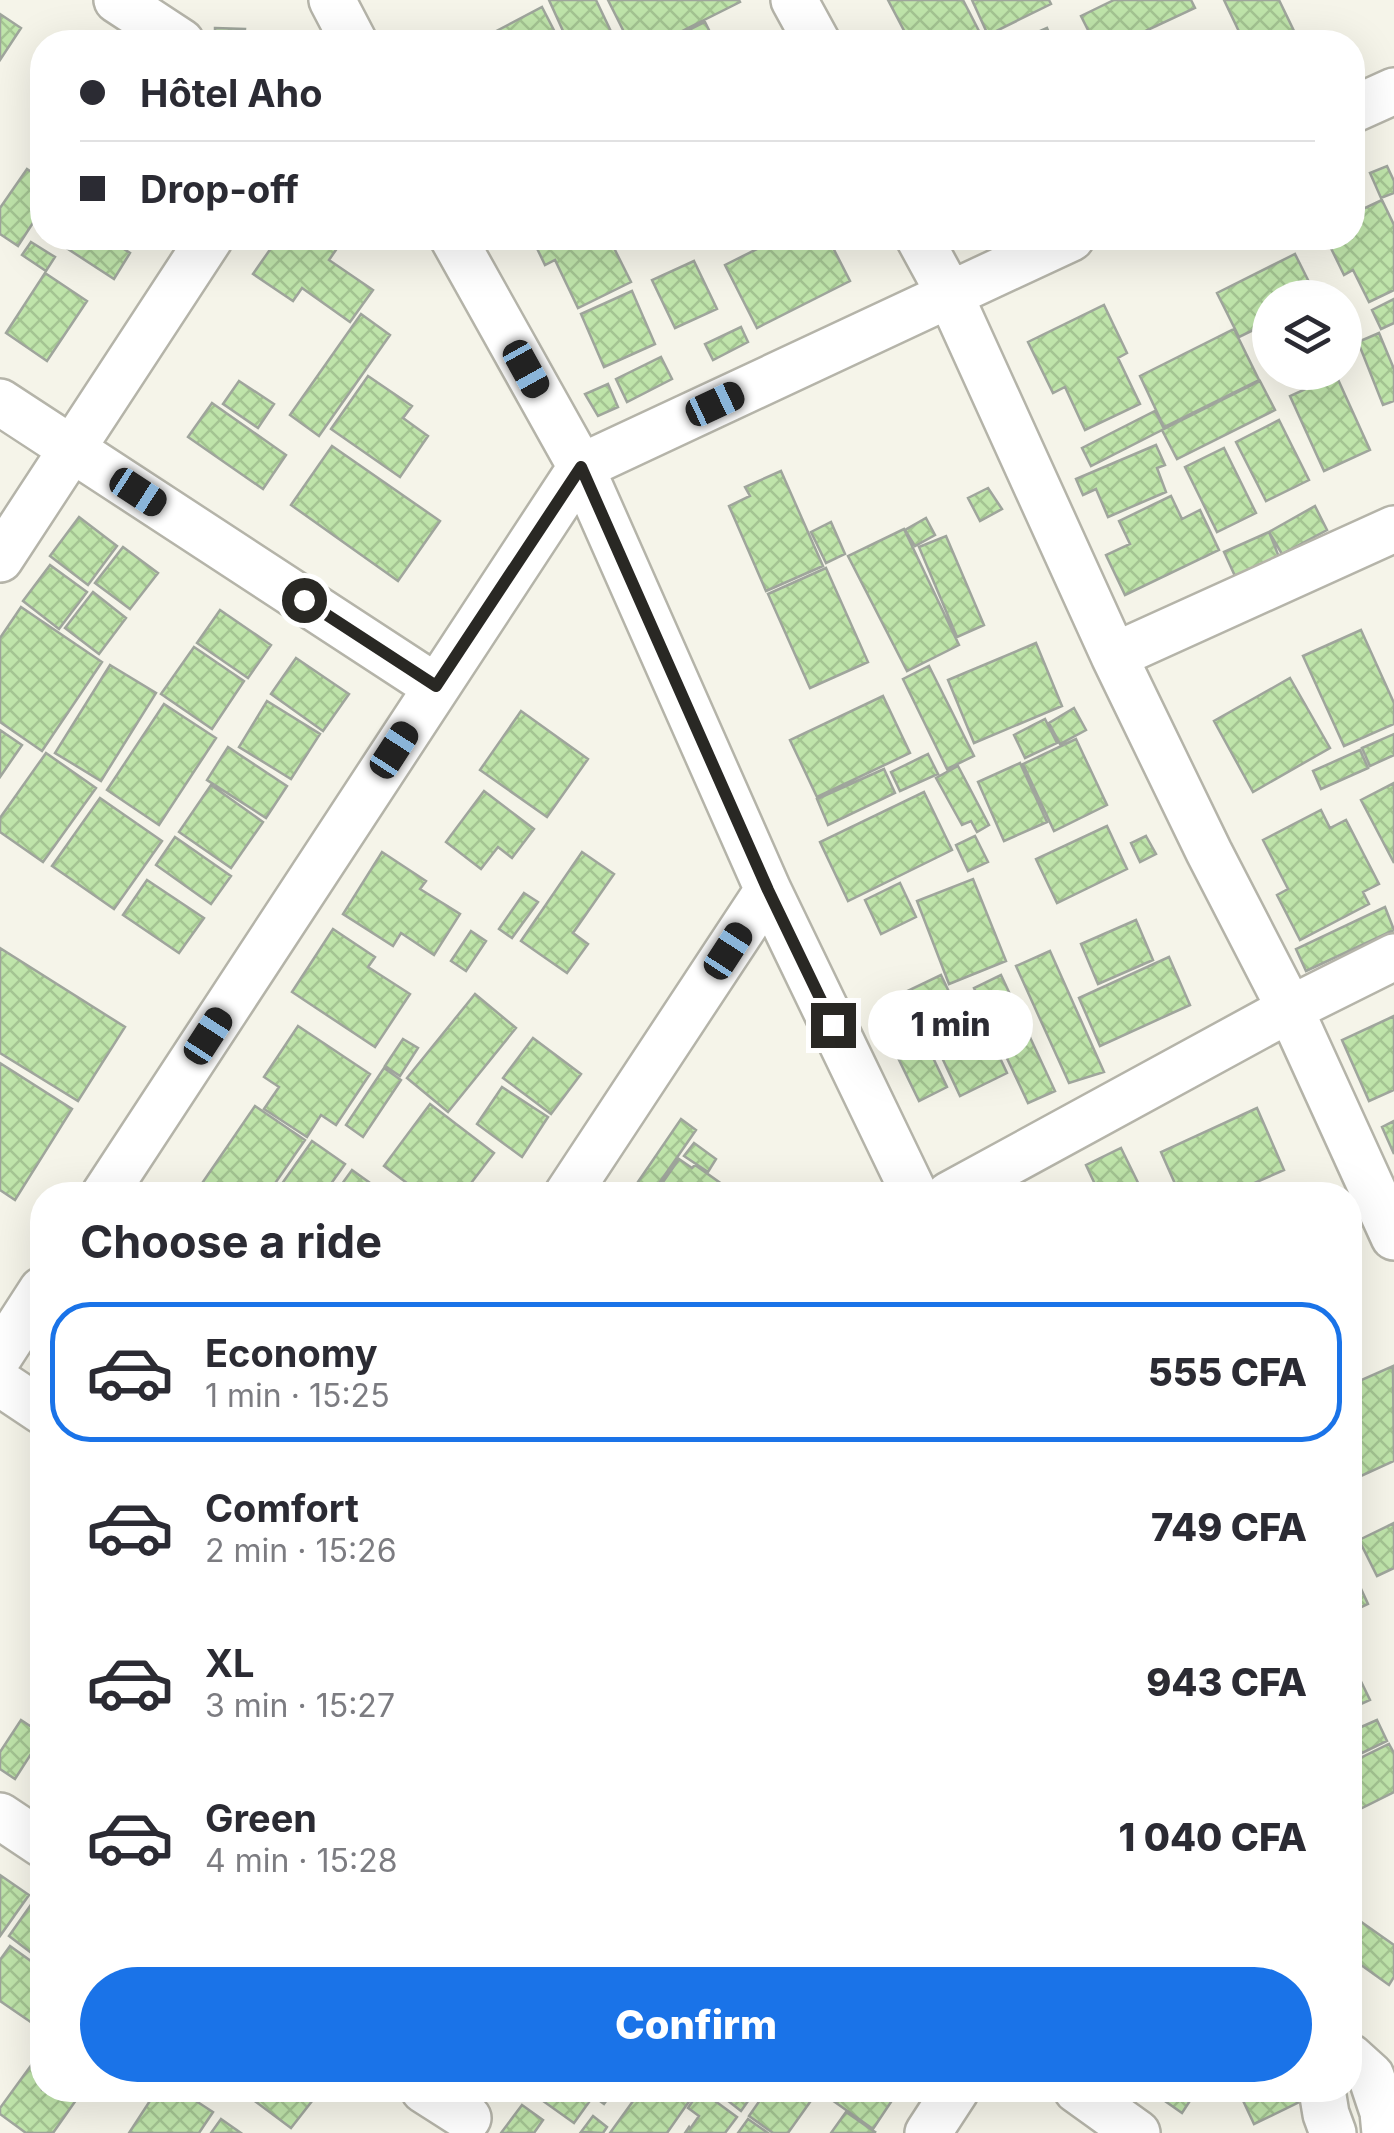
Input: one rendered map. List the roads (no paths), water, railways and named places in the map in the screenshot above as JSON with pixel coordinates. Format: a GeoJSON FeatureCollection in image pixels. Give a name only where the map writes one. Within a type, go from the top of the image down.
{"type":"FeatureCollection","features":[{"type":"Feature","properties":{"kind":"street"},"geometry":{"type":"LineString","coordinates":[[117,0],[163,30]]}},
{"type":"Feature","properties":{"kind":"street"},"geometry":{"type":"LineString","coordinates":[[794,0],[810,30]]}},
{"type":"Feature","properties":{"kind":"street"},"geometry":{"type":"LineString","coordinates":[[1365,104],[1394,91]]}},
{"type":"Feature","properties":{"kind":"street"},"geometry":{"type":"LineString","coordinates":[[0,559],[202,250]]}},
{"type":"Feature","properties":{"kind":"street"},"geometry":{"type":"LineString","coordinates":[[460,250],[581,467],[768,890],[909,1182]]}},
{"type":"Feature","properties":{"kind":"street"},"geometry":{"type":"LineString","coordinates":[[926,250],[1114,656],[1290,1009],[1394,1237]]}},
{"type":"Feature","properties":{"kind":"street"},"geometry":{"type":"LineString","coordinates":[[112,1182],[581,467],[1044,250]]}},
{"type":"Feature","properties":{"kind":"street"},"geometry":{"type":"LineString","coordinates":[[0,402],[436,686]]}},
{"type":"Feature","properties":{"kind":"street"},"geometry":{"type":"LineString","coordinates":[[1114,656],[1394,529]]}},
{"type":"Feature","properties":{"kind":"street"},"geometry":{"type":"LineString","coordinates":[[576,1182],[768,890]]}},
{"type":"Feature","properties":{"kind":"street"},"geometry":{"type":"LineString","coordinates":[[972,1182],[1290,1009],[1394,957]]}},
{"type":"Feature","properties":{"kind":"street"},"geometry":{"type":"LineString","coordinates":[[0,1355],[30,1309]]}},
{"type":"Feature","properties":{"kind":"street"},"geometry":{"type":"LineString","coordinates":[[0,1383],[30,1403]]}},
{"type":"Feature","properties":{"kind":"street"},"geometry":{"type":"LineString","coordinates":[[0,1816],[30,1836]]}},
{"type":"Feature","properties":{"kind":"street"},"geometry":{"type":"LineString","coordinates":[[1362,2069],[1370,2076],[1383,2112],[1385,2133]]}},
{"type":"Feature","properties":{"kind":"street"},"geometry":{"type":"LineString","coordinates":[[448,2102],[471,2114]]}},
{"type":"Feature","properties":{"kind":"street"},"geometry":{"type":"LineString","coordinates":[[928,2133],[948,2102]]}},
{"type":"Feature","properties":{"kind":"street"},"geometry":{"type":"LineString","coordinates":[[1094,2102],[1137,2133]]}},
{"type":"Feature","properties":{"kind":"street"},"geometry":{"type":"LineString","coordinates":[[1324,2102],[1333,2133]]}}]}
